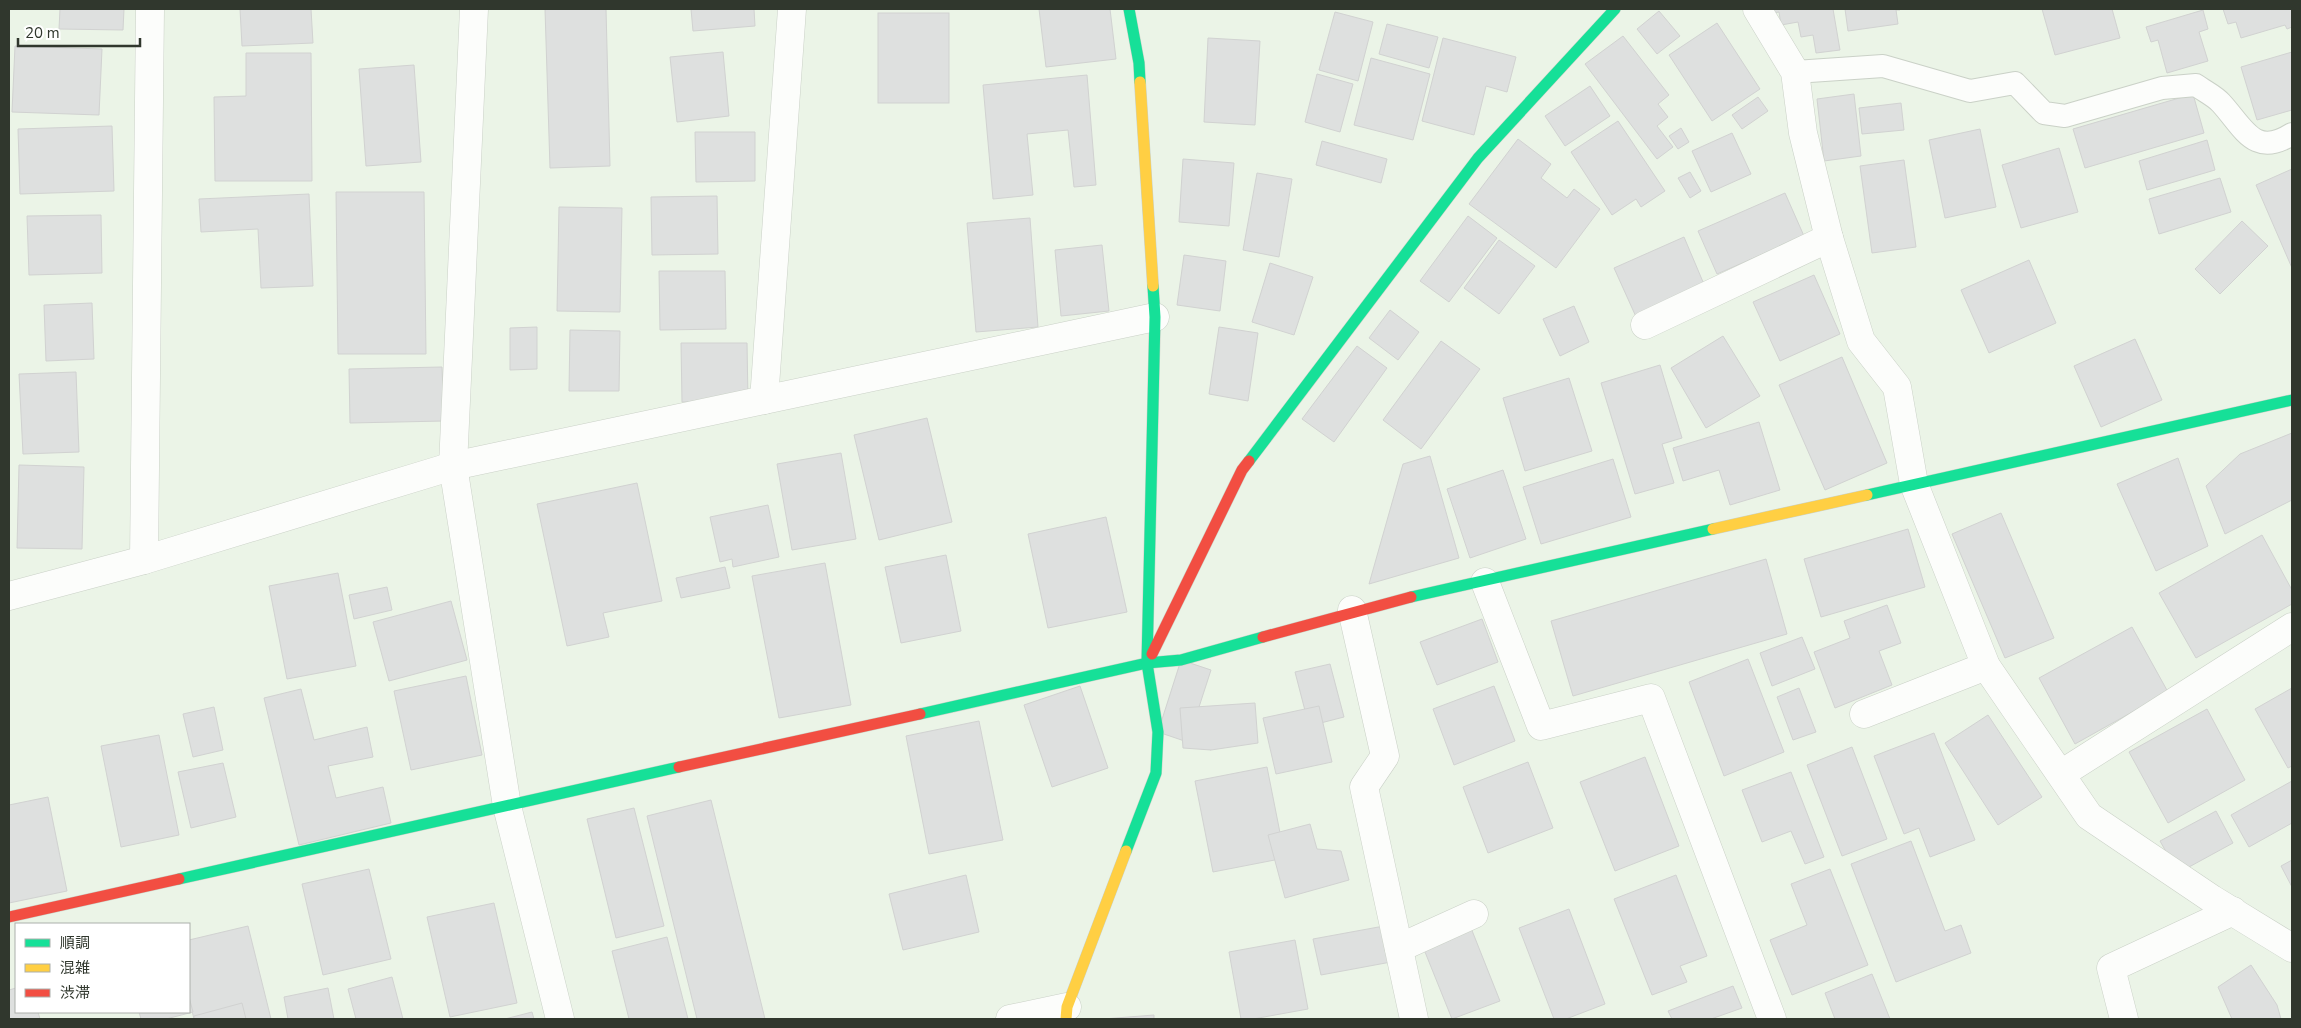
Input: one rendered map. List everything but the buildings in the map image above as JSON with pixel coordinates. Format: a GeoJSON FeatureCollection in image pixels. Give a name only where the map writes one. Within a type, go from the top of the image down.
{"type":"FeatureCollection","features":[{"type":"Feature","properties":{"kind":"street"},"geometry":{"type":"LineString","coordinates":[[144,560],[150,9]]}},
{"type":"Feature","properties":{"kind":"street"},"geometry":{"type":"LineString","coordinates":[[474,9],[453,466],[507,806],[560,1019]]}},
{"type":"Feature","properties":{"kind":"street"},"geometry":{"type":"LineString","coordinates":[[764,400],[792,9]]}},
{"type":"Feature","properties":{"kind":"street"},"geometry":{"type":"LineString","coordinates":[[1010,1019],[1067,1013],[1156,773],[1158,732],[1147,663],[1155,317],[1139,63],[1129,9]]}},
{"type":"Feature","properties":{"kind":"street"},"geometry":{"type":"LineString","coordinates":[[1147,663],[1242,470],[1478,158],[1615,9]]}},
{"type":"Feature","properties":{"kind":"street"},"geometry":{"type":"LineString","coordinates":[[1757,9],[1795,72],[1802,133],[1829,238],[1861,341],[1896,387],[1914,484],[1986,666],[2089,816],[2233,911],[2292,947]]}},
{"type":"Feature","properties":{"kind":"street"},"geometry":{"type":"LineString","coordinates":[[1645,325],[1829,238]]}},
{"type":"Feature","properties":{"kind":"street"},"geometry":{"type":"LineString","coordinates":[[9,596],[144,560],[453,466],[1155,317]]}},
{"type":"Feature","properties":{"kind":"street"},"geometry":{"type":"LineString","coordinates":[[9,917],[1147,663],[1181,660],[1352,610],[1485,582],[2292,400]]}},
{"type":"Feature","properties":{"kind":"street"},"geometry":{"type":"LineString","coordinates":[[1485,582],[1541,726],[1651,698],[1772,1019]]}},
{"type":"Feature","properties":{"kind":"street"},"geometry":{"type":"LineString","coordinates":[[1352,610],[1385,756],[1364,787],[1414,1019]]}},
{"type":"Feature","properties":{"kind":"street"},"geometry":{"type":"LineString","coordinates":[[2061,774],[2292,627]]}},
{"type":"Feature","properties":{"kind":"street"},"geometry":{"type":"LineString","coordinates":[[1864,714],[1986,666]]}},
{"type":"Feature","properties":{"kind":"street"},"geometry":{"type":"LineString","coordinates":[[2124,1019],[2111,968],[2233,911]]}},
{"type":"Feature","properties":{"kind":"street"},"geometry":{"type":"LineString","coordinates":[[1399,948],[1474,914]]}},
{"type":"Feature","properties":{"kind":"lane"},"geometry":{"type":"LineString","coordinates":[[1795,72],[1883,66],[1970,91],[2015,83],[2044,113],[2066,116],[2162,88],[2196,85],[2220,102],[2250,138],[2272,143],[2292,134]]}},
{"type":"Feature","properties":{"kind":"traffic: fast"},"geometry":{"type":"LineString","coordinates":[[1129,9],[1139,63],[1140,82]]}},
{"type":"Feature","properties":{"kind":"traffic: fast"},"geometry":{"type":"LineString","coordinates":[[1249,461],[1478,158],[1615,9]]}},
{"type":"Feature","properties":{"kind":"traffic: fast"},"geometry":{"type":"LineString","coordinates":[[1126,851],[1156,773],[1158,732],[1147,663],[1155,317],[1153,286]]}},
{"type":"Feature","properties":{"kind":"traffic: fast"},"geometry":{"type":"LineString","coordinates":[[1867,495],[2292,400]]}},
{"type":"Feature","properties":{"kind":"traffic: fast"},"geometry":{"type":"LineString","coordinates":[[1411,597],[1713,529]]}},
{"type":"Feature","properties":{"kind":"traffic: fast"},"geometry":{"type":"LineString","coordinates":[[920,714],[1147,663],[1181,660],[1263,637]]}},
{"type":"Feature","properties":{"kind":"traffic: fast"},"geometry":{"type":"LineString","coordinates":[[179,879],[679,767]]}},
{"type":"Feature","properties":{"kind":"traffic: slow"},"geometry":{"type":"LineString","coordinates":[[1140,82],[1153,286]]}},
{"type":"Feature","properties":{"kind":"traffic: slow"},"geometry":{"type":"LineString","coordinates":[[1713,529],[1867,495]]}},
{"type":"Feature","properties":{"kind":"traffic: slow"},"geometry":{"type":"LineString","coordinates":[[1066,1019],[1067,1007],[1126,851]]}},
{"type":"Feature","properties":{"kind":"traffic: jam"},"geometry":{"type":"LineString","coordinates":[[1152,654],[1242,470],[1249,461]]}},
{"type":"Feature","properties":{"kind":"traffic: jam"},"geometry":{"type":"LineString","coordinates":[[1263,637],[1411,597]]}},
{"type":"Feature","properties":{"kind":"traffic: jam"},"geometry":{"type":"LineString","coordinates":[[679,767],[920,714]]}},
{"type":"Feature","properties":{"kind":"traffic: jam"},"geometry":{"type":"LineString","coordinates":[[9,917],[179,879]]}}]}
